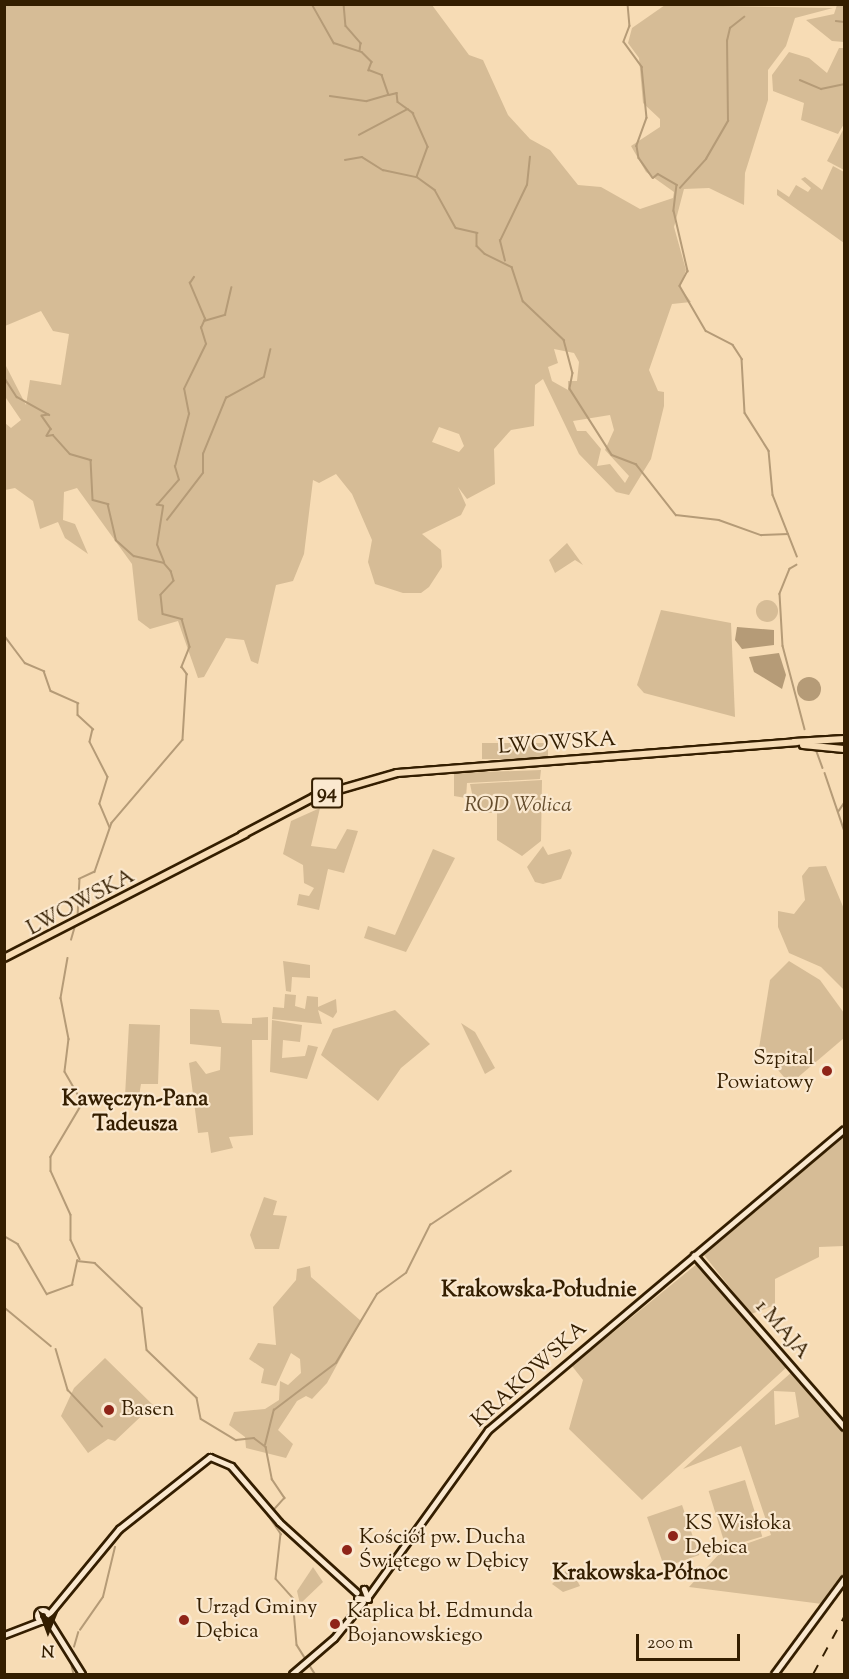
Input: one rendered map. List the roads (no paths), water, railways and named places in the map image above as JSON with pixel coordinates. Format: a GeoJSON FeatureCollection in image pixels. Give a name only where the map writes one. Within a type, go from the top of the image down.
{"type":"FeatureCollection","features":[{"type":"Feature","properties":{"kind":"main road","name":"LWOWSKA"},"geometry":{"type":"LineString","coordinates":[[4,960],[295,806],[359,782],[477,767],[844,739]]}},
{"type":"Feature","properties":{"kind":"main road","name":"LWOWSKA"},"geometry":{"type":"LineString","coordinates":[[639,754],[796,742]]}},
{"type":"Feature","properties":{"kind":"main road"},"geometry":{"type":"LineString","coordinates":[[783,744],[844,749]]}},
{"type":"Feature","properties":{"kind":"street","name":"KRAKOWSKA"},"geometry":{"type":"LineString","coordinates":[[360,1594],[369,1595],[488,1430],[844,1129]]}},
{"type":"Feature","properties":{"kind":"street","name":"1 MAJA"},"geometry":{"type":"LineString","coordinates":[[694,1255],[844,1427]]}},
{"type":"Feature","properties":{"kind":"street"},"geometry":{"type":"LineString","coordinates":[[4,1635],[15,1632],[43,1617],[64,1598],[119,1529],[207,1459],[218,1457],[231,1466],[271,1513],[360,1594],[352,1614],[310,1660],[292,1674]]}},
{"type":"Feature","properties":{"kind":"street"},"geometry":{"type":"LineString","coordinates":[[774,1674],[844,1579]]}},
{"type":"Feature","properties":{"kind":"street","name":"KRAKOWSKA"},"geometry":{"type":"LineString","coordinates":[[360,1594],[377,1581]]}},
{"type":"Feature","properties":{"kind":"street"},"geometry":{"type":"LineString","coordinates":[[43,1617],[63,1642],[82,1674]]}},
{"type":"Feature","properties":{"kind":"waterway"},"geometry":{"type":"LineString","coordinates":[[312,4],[334,43],[362,52],[372,62],[369,70],[382,75],[389,95],[397,93],[398,102],[413,113],[428,147],[417,177],[435,190],[456,228],[477,233],[477,246],[485,254],[512,267],[523,301],[564,340],[573,373],[570,389],[612,455],[636,464],[676,515],[719,520],[761,535],[788,534]]}},
{"type":"Feature","properties":{"kind":"waterway"},"geometry":{"type":"LineString","coordinates":[[344,4],[346,26],[361,43],[360,51]]}},
{"type":"Feature","properties":{"kind":"waterway"},"geometry":{"type":"LineString","coordinates":[[628,4],[630,26],[624,42],[642,67],[647,118],[637,146],[639,158],[653,178],[658,174],[677,185],[674,211],[688,271],[680,286],[706,331],[733,345],[742,359],[745,413],[769,451],[773,495],[797,556]]}},
{"type":"Feature","properties":{"kind":"waterway"},"geometry":{"type":"LineString","coordinates":[[680,188],[706,159],[728,121],[727,41],[730,28],[744,17]]}},
{"type":"Feature","properties":{"kind":"waterway"},"geometry":{"type":"LineString","coordinates":[[836,21],[844,22]]}},
{"type":"Feature","properties":{"kind":"waterway"},"geometry":{"type":"LineString","coordinates":[[800,80],[821,89],[844,84]]}},
{"type":"Feature","properties":{"kind":"waterway"},"geometry":{"type":"LineString","coordinates":[[330,96],[367,101],[388,95]]}},
{"type":"Feature","properties":{"kind":"waterway"},"geometry":{"type":"LineString","coordinates":[[359,135],[408,109]]}},
{"type":"Feature","properties":{"kind":"waterway"},"geometry":{"type":"LineString","coordinates":[[345,160],[362,157],[383,170],[417,177]]}},
{"type":"Feature","properties":{"kind":"waterway"},"geometry":{"type":"LineString","coordinates":[[505,261],[500,241],[527,185],[530,157]]}},
{"type":"Feature","properties":{"kind":"waterway"},"geometry":{"type":"LineString","coordinates":[[164,562],[157,545],[163,506],[157,505],[179,480],[175,467],[189,414],[184,389],[206,344],[201,328],[205,319],[190,283],[194,277]]}},
{"type":"Feature","properties":{"kind":"waterway"},"geometry":{"type":"LineString","coordinates":[[204,321],[225,315],[231,288]]}},
{"type":"Feature","properties":{"kind":"waterway"},"geometry":{"type":"LineString","coordinates":[[4,331],[4,359]]}},
{"type":"Feature","properties":{"kind":"waterway"},"geometry":{"type":"LineString","coordinates":[[167,520],[203,473],[203,454],[226,398],[264,377],[270,350]]}},
{"type":"Feature","properties":{"kind":"waterway"},"geometry":{"type":"LineString","coordinates":[[4,377],[17,397],[49,415],[42,416],[51,429],[47,436],[53,435],[70,454],[91,460],[93,500],[108,504],[116,540],[134,556],[164,563],[171,571],[174,581],[161,595],[163,614],[182,619],[190,647],[182,667],[187,674],[183,740],[112,823],[95,872],[80,879],[78,916]]}},
{"type":"Feature","properties":{"kind":"waterway"},"geometry":{"type":"LineString","coordinates":[[797,565],[790,569],[780,594],[783,646],[805,729]]}},
{"type":"Feature","properties":{"kind":"waterway"},"geometry":{"type":"LineString","coordinates":[[4,635],[25,663],[44,671],[51,691],[78,703],[78,715],[93,729],[90,742],[108,777],[100,804],[110,827]]}},
{"type":"Feature","properties":{"kind":"waterway"},"geometry":{"type":"LineString","coordinates":[[816,749],[823,768]]}},
{"type":"Feature","properties":{"kind":"waterway"},"geometry":{"type":"LineString","coordinates":[[825,773],[844,829]]}},
{"type":"Feature","properties":{"kind":"waterway"},"geometry":{"type":"LineString","coordinates":[[838,812],[844,803]]}},
{"type":"Feature","properties":{"kind":"waterway"},"geometry":{"type":"LineString","coordinates":[[71,940],[76,923]]}},
{"type":"Feature","properties":{"kind":"waterway"},"geometry":{"type":"LineString","coordinates":[[68,958],[61,998],[69,1039],[65,1072],[83,1103],[51,1157],[51,1171],[71,1215],[71,1240],[80,1259]]}},
{"type":"Feature","properties":{"kind":"waterway"},"geometry":{"type":"LineString","coordinates":[[265,1445],[274,1410],[336,1363],[377,1294],[406,1273],[430,1225],[511,1171]]}},
{"type":"Feature","properties":{"kind":"waterway"},"geometry":{"type":"LineString","coordinates":[[4,1236],[18,1244],[47,1294],[72,1285],[77,1261],[95,1263],[142,1308],[147,1350],[197,1398],[201,1419],[236,1440],[254,1438],[266,1447],[272,1479],[285,1498],[269,1516],[281,1534],[276,1579],[293,1598],[297,1645],[315,1674]]}},
{"type":"Feature","properties":{"kind":"waterway"},"geometry":{"type":"LineString","coordinates":[[4,1307],[51,1346]]}},
{"type":"Feature","properties":{"kind":"waterway"},"geometry":{"type":"LineString","coordinates":[[56,1349],[68,1390],[102,1426]]}},
{"type":"Feature","properties":{"kind":"waterway"},"geometry":{"type":"LineString","coordinates":[[80,1630],[103,1597],[115,1547]]}},
{"type":"Feature","properties":{"kind":"waterway"},"geometry":{"type":"LineString","coordinates":[[74,1647],[78,1633]]}},
{"type":"Feature","properties":{"kind":"waterway"},"geometry":{"type":"LineString","coordinates":[[72,1666],[74,1674]]}},
{"type":"Feature","properties":{"kind":"railway"},"geometry":{"type":"LineString","coordinates":[[813,1674],[844,1617]]}},
{"type":"Feature","properties":{"kind":"place","name":"Szpital Powiatowy"},"geometry":{"type":"Point","coordinates":[827,1071]}},
{"type":"Feature","properties":{"kind":"place","name":"Basen"},"geometry":{"type":"Point","coordinates":[109,1410]}},
{"type":"Feature","properties":{"kind":"place","name":"KS Wisłoka Dębica"},"geometry":{"type":"Point","coordinates":[673,1536]}},
{"type":"Feature","properties":{"kind":"place","name":"Kościół pw. Ducha Świętego w Dębicy"},"geometry":{"type":"Point","coordinates":[347,1550]}},
{"type":"Feature","properties":{"kind":"place","name":"Urząd Gminy Dębica"},"geometry":{"type":"Point","coordinates":[184,1620]}},
{"type":"Feature","properties":{"kind":"place","name":"Kaplica bł. Edmunda Bojanowskiego"},"geometry":{"type":"Point","coordinates":[335,1624]}},
{"type":"Feature","properties":{"kind":"district","name":"Kawęczyn-Pana Tadeusza"},"geometry":{"type":"Point","coordinates":[135,1112]}},
{"type":"Feature","properties":{"kind":"district","name":"Krakowska-Południe"},"geometry":{"type":"Point","coordinates":[539,1292]}},
{"type":"Feature","properties":{"kind":"district","name":"Krakowska-Północ"},"geometry":{"type":"Point","coordinates":[640,1575]}},
{"type":"Feature","properties":{"kind":"park label","name":"ROD Wolica"},"geometry":{"type":"Point","coordinates":[518,806]}}]}
